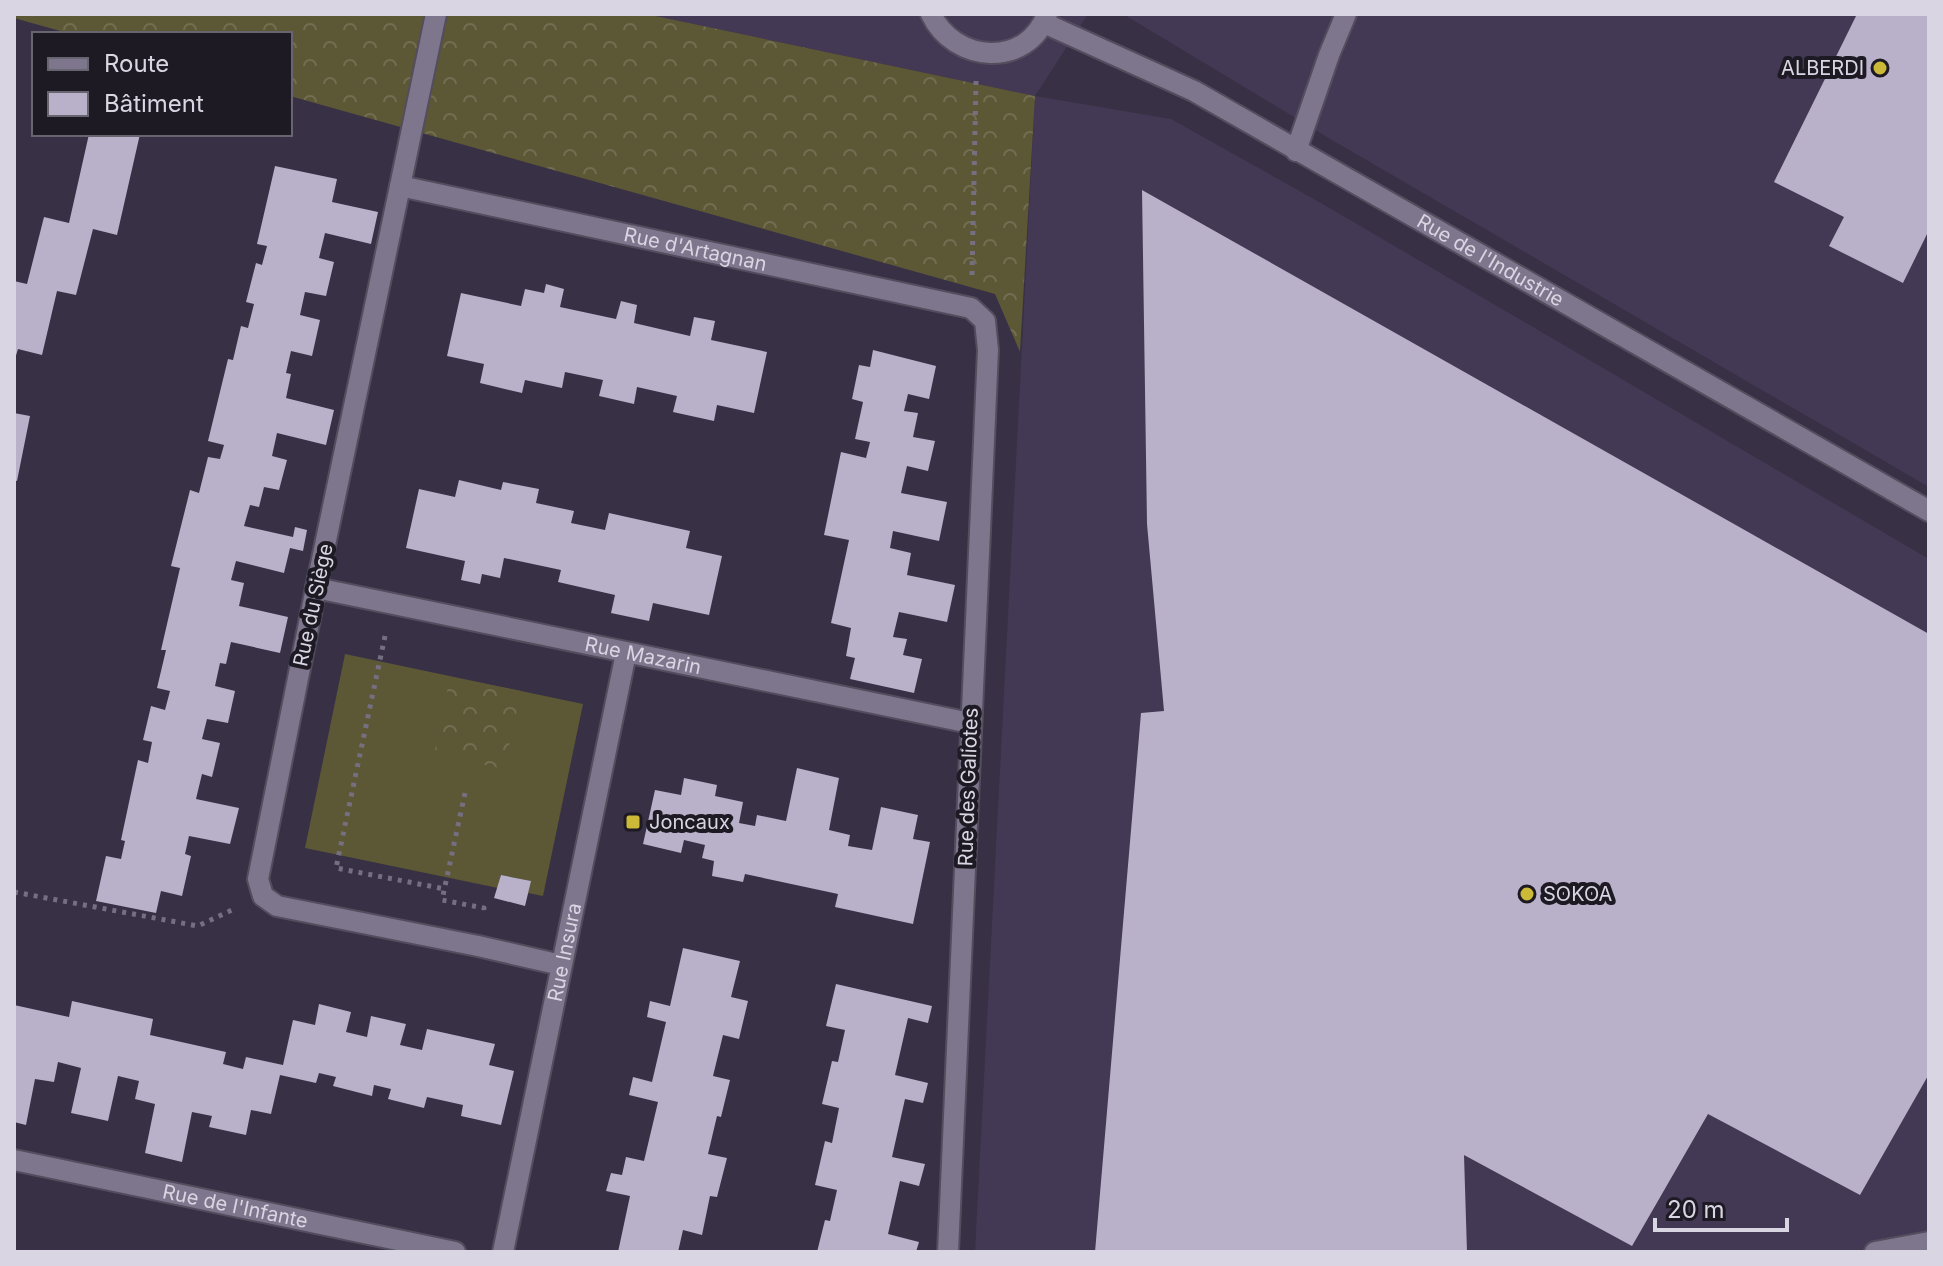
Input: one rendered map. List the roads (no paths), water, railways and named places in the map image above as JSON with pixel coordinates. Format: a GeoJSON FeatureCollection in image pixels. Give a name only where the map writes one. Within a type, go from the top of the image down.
{"type":"FeatureCollection","features":[{"type":"Feature","properties":{"kind":"street","name":"Rue du Siège"},"geometry":{"type":"LineString","coordinates":[[436,14],[258,879],[263,896],[277,906],[561,965]]}},
{"type":"Feature","properties":{"kind":"street","name":"Rue de l'Industrie"},"geometry":{"type":"LineString","coordinates":[[931,14],[943,33],[958,46],[976,53],[996,54],[1015,49],[1031,38],[1045,18],[1194,91],[1929,511]]}},
{"type":"Feature","properties":{"kind":"street"},"geometry":{"type":"LineString","coordinates":[[1296,151],[1346,14]]}},
{"type":"Feature","properties":{"kind":"street","name":"Rue d'Artagnan"},"geometry":{"type":"LineString","coordinates":[[400,186],[978,314]]}},
{"type":"Feature","properties":{"kind":"street","name":"Rue des Galiotes"},"geometry":{"type":"LineString","coordinates":[[948,1252],[988,350],[978,314]]}},
{"type":"Feature","properties":{"kind":"street","name":"Rue Mazarin"},"geometry":{"type":"LineString","coordinates":[[316,588],[970,723]]}},
{"type":"Feature","properties":{"kind":"street","name":"Rue Insura"},"geometry":{"type":"LineString","coordinates":[[503,1252],[626,653]]}},
{"type":"Feature","properties":{"kind":"street","name":"Rue de l'Infante"},"geometry":{"type":"LineString","coordinates":[[14,1160],[455,1252]]}},
{"type":"Feature","properties":{"kind":"street"},"geometry":{"type":"LineString","coordinates":[[1875,1252],[1929,1242]]}},
{"type":"Feature","properties":{"kind":"place","name":"ALBERDI"},"geometry":{"type":"Point","coordinates":[1880,68]}},
{"type":"Feature","properties":{"kind":"place","name":"Joncaux"},"geometry":{"type":"Point","coordinates":[633,822]}},
{"type":"Feature","properties":{"kind":"place","name":"SOKOA"},"geometry":{"type":"Point","coordinates":[1527,894]}}]}
